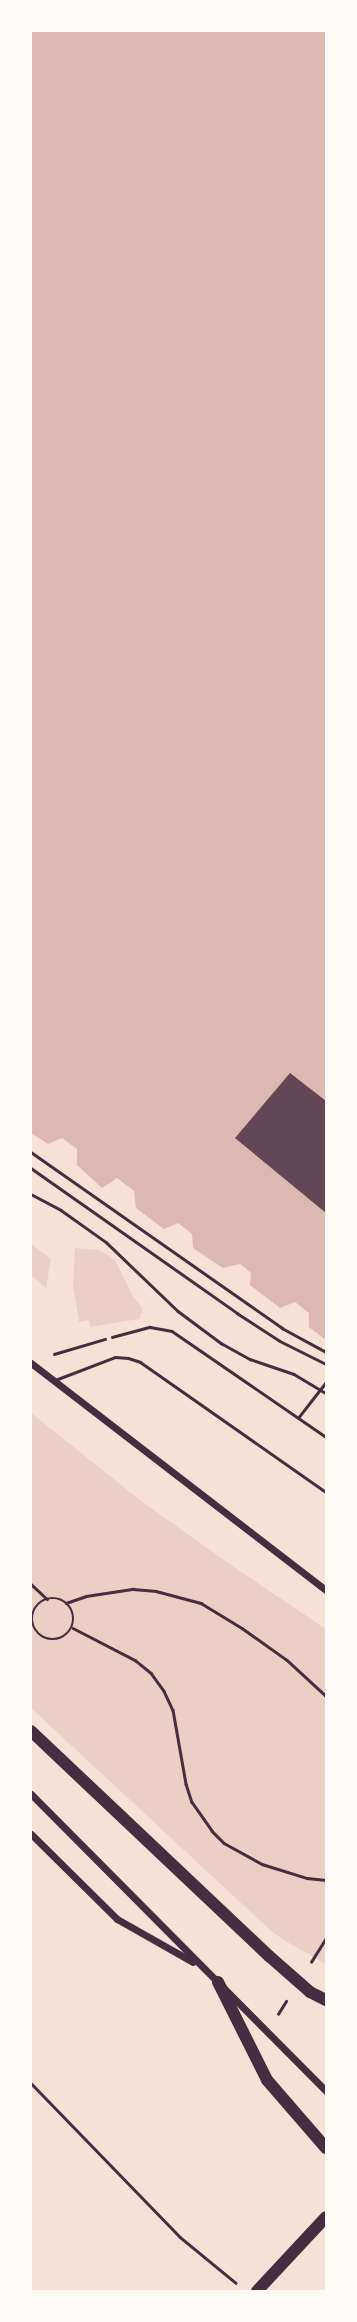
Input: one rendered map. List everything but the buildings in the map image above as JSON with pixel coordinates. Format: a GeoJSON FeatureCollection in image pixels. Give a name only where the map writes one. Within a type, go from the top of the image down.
{"type":"FeatureCollection","features":[{"type":"Feature","properties":{"kind":"highway"},"geometry":{"type":"LineString","coordinates":[[31,1730],[269,1956],[310,1992],[326,2000]]}},
{"type":"Feature","properties":{"kind":"highway"},"geometry":{"type":"LineString","coordinates":[[218,1982],[267,2080],[326,2148]]}},
{"type":"Feature","properties":{"kind":"highway"},"geometry":{"type":"LineString","coordinates":[[257,2291],[326,2216]]}},
{"type":"Feature","properties":{"kind":"street"},"geometry":{"type":"LineString","coordinates":[[31,1363],[326,1590]]}},
{"type":"Feature","properties":{"kind":"street"},"geometry":{"type":"LineString","coordinates":[[31,1794],[200,1966],[218,1982],[326,2090]]}},
{"type":"Feature","properties":{"kind":"street"},"geometry":{"type":"LineString","coordinates":[[31,1834],[117,1919],[200,1966]]}},
{"type":"Feature","properties":{"kind":"lane"},"geometry":{"type":"LineString","coordinates":[[53,1380],[115,1357],[128,1358],[140,1362],[326,1492]]}},
{"type":"Feature","properties":{"kind":"path"},"geometry":{"type":"LineString","coordinates":[[31,1152],[282,1328],[326,1352]]}},
{"type":"Feature","properties":{"kind":"path"},"geometry":{"type":"LineString","coordinates":[[31,1168],[237,1313],[280,1341],[326,1364]]}},
{"type":"Feature","properties":{"kind":"path"},"geometry":{"type":"LineString","coordinates":[[31,1194],[61,1210],[106,1242],[178,1311],[221,1342],[250,1359],[294,1374],[326,1393]]}},
{"type":"Feature","properties":{"kind":"path"},"geometry":{"type":"LineString","coordinates":[[46,1356],[138,1329],[150,1327],[163,1328],[172,1331],[326,1437]]}},
{"type":"Feature","properties":{"kind":"path"},"geometry":{"type":"LineString","coordinates":[[298,1418],[326,1382]]}},
{"type":"Feature","properties":{"kind":"path"},"geometry":{"type":"LineString","coordinates":[[31,1584],[46,1599]]}},
{"type":"Feature","properties":{"kind":"path"},"geometry":{"type":"LineString","coordinates":[[66,1603],[86,1596],[133,1589],[156,1590],[201,1603],[242,1628],[287,1660],[313,1682],[326,1696]]}},
{"type":"Feature","properties":{"kind":"path"},"geometry":{"type":"LineString","coordinates":[[46,1599],[60,1600],[66,1603],[72,1610],[74,1619],[73,1628],[67,1635],[59,1640],[49,1640],[41,1637],[35,1630],[32,1621],[33,1612],[38,1604],[46,1599]]}},
{"type":"Feature","properties":{"kind":"path"},"geometry":{"type":"LineString","coordinates":[[73,1628],[135,1660],[151,1673],[164,1691],[173,1710],[186,1784],[192,1802],[212,1832],[224,1843],[262,1864],[300,1876],[326,1880]]}},
{"type":"Feature","properties":{"kind":"path"},"geometry":{"type":"LineString","coordinates":[[31,2083],[180,2237],[240,2286]]}},
{"type":"Feature","properties":{"kind":"shaded area"},"geometry":{"type":"Polygon","coordinates":[[[31,31],[326,31],[326,1340],[309,1327],[309,1313],[295,1302],[280,1308],[250,1285],[251,1273],[240,1264],[223,1268],[193,1248],[192,1234],[178,1223],[164,1229],[136,1208],[134,1191],[117,1178],[102,1188],[77,1165],[77,1149],[62,1138],[48,1144],[31,1133],[31,31]]]}},
{"type":"Feature","properties":{"kind":"shaded area"},"geometry":{"type":"Polygon","coordinates":[[[31,1244],[51,1259],[46,1288],[31,1275],[31,1244]]]}},
{"type":"Feature","properties":{"kind":"shaded area"},"geometry":{"type":"Polygon","coordinates":[[[75,1248],[98,1250],[108,1255],[116,1262],[133,1296],[143,1309],[139,1319],[91,1327],[89,1320],[79,1322],[73,1285],[75,1248]]]}},
{"type":"Feature","properties":{"kind":"shaded area"},"geometry":{"type":"Polygon","coordinates":[[[31,1413],[141,1501],[231,1565],[326,1629],[326,1964],[271,1931],[31,1708],[31,1413]]]}}]}
